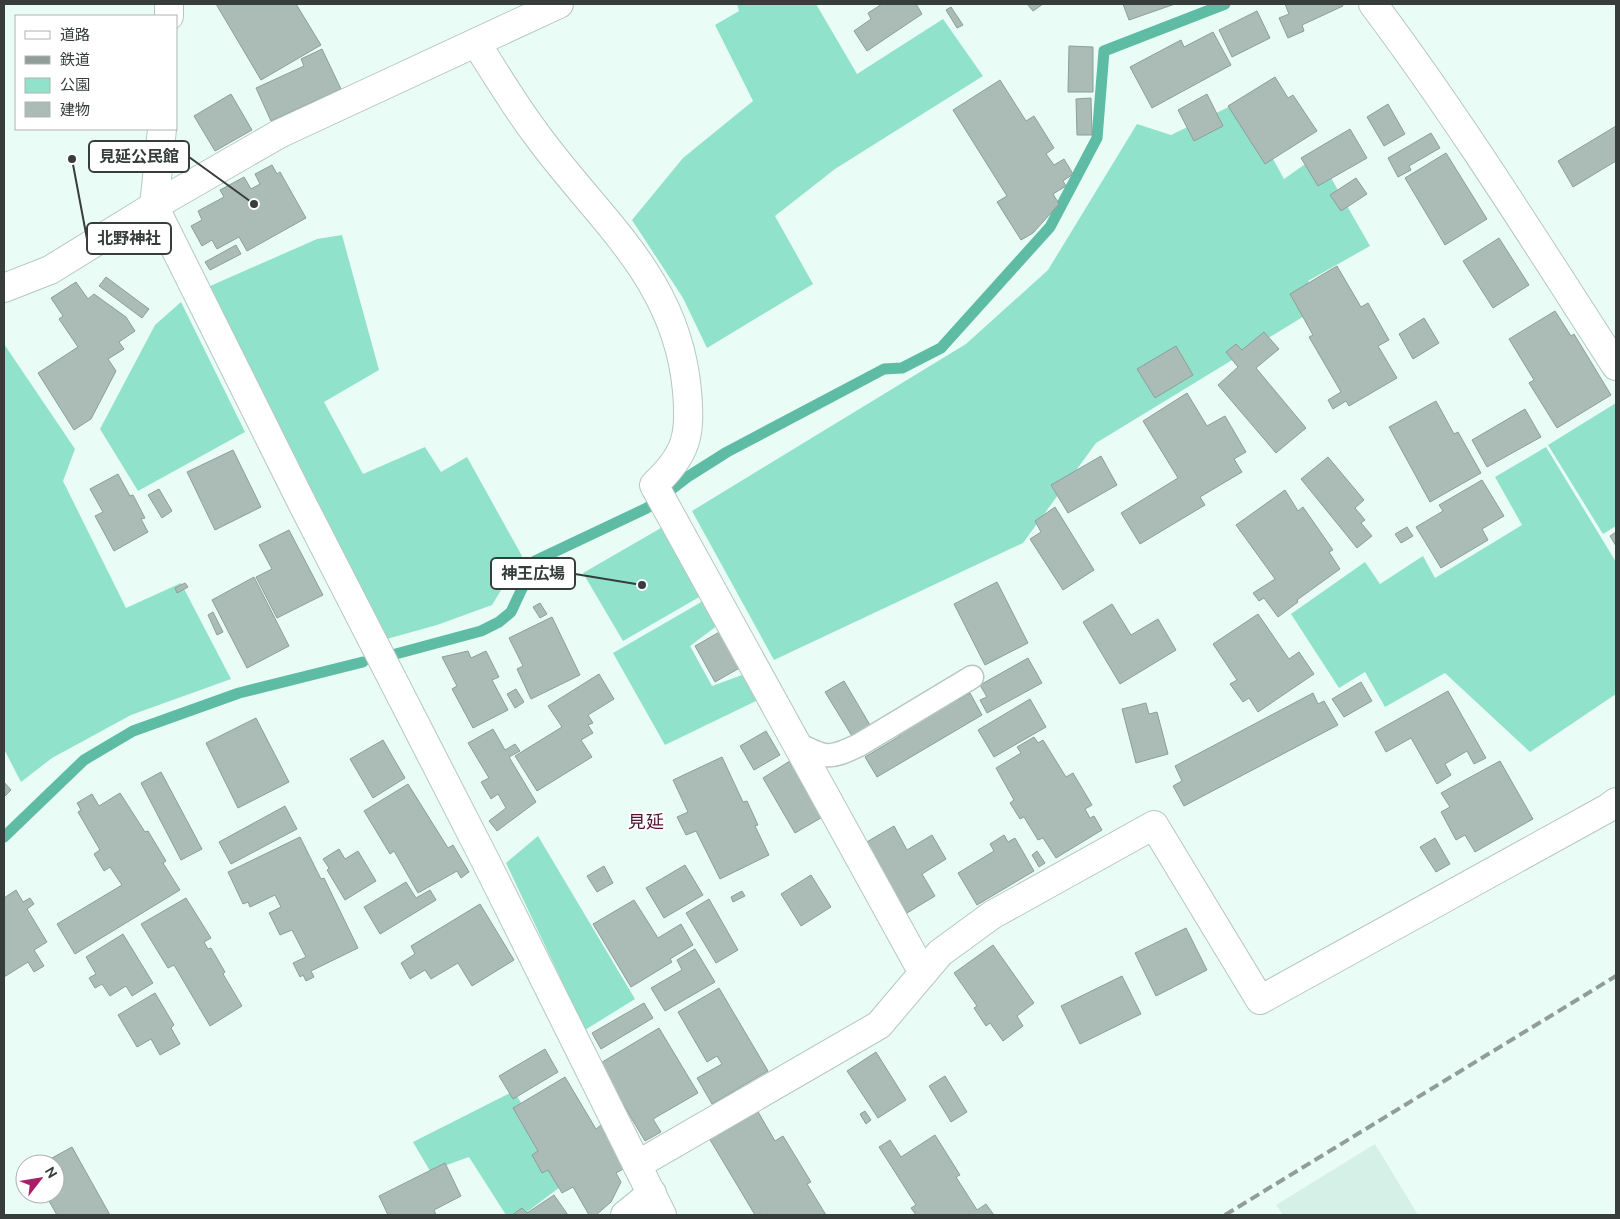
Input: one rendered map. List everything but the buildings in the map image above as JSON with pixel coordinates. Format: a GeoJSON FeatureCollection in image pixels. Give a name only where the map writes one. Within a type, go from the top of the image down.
{"type":"FeatureCollection","features":[{"type":"Feature","properties":{"kind":"street"},"geometry":{"type":"LineString","coordinates":[[4,288],[50,270],[154,206],[279,134],[559,4]]}},
{"type":"Feature","properties":{"kind":"street"},"geometry":{"type":"LineString","coordinates":[[1373,4],[1467,136],[1616,366]]}},
{"type":"Feature","properties":{"kind":"street"},"geometry":{"type":"LineString","coordinates":[[476,43],[534,132],[637,259],[669,315],[686,378],[689,411],[688,432],[681,453],[670,470],[654,485],[923,973]]}},
{"type":"Feature","properties":{"kind":"street"},"geometry":{"type":"LineString","coordinates":[[162,130],[154,206],[657,1204],[626,1215]]}},
{"type":"Feature","properties":{"kind":"street"},"geometry":{"type":"LineString","coordinates":[[637,1165],[879,1025],[940,953],[992,915],[1154,825],[1260,1000],[1616,802]]}},
{"type":"Feature","properties":{"kind":"lane"},"geometry":{"type":"LineString","coordinates":[[796,743],[826,756],[844,752],[859,745],[972,677]]}},
{"type":"Feature","properties":{"kind":"shaded area"},"geometry":{"type":"Polygon","coordinates":[[[1375,1144],[1418,1215],[1283,1215],[1276,1205],[1375,1144]]]}},
{"type":"Feature","properties":{"kind":"green space"},"geometry":{"type":"Polygon","coordinates":[[[737,4],[816,4],[857,74],[943,19],[983,76],[835,169],[775,216],[813,284],[707,348],[683,298],[632,220],[683,158],[753,101],[715,25],[739,11],[737,4]]]}},
{"type":"Feature","properties":{"kind":"green space"},"geometry":{"type":"Polygon","coordinates":[[[1241,101],[1284,179],[1318,155],[1370,246],[1308,281],[1324,304],[1096,443],[1023,543],[774,660],[692,511],[966,344],[1048,270],[1137,124],[1171,135],[1241,101]]]}},
{"type":"Feature","properties":{"kind":"green space"},"geometry":{"type":"Polygon","coordinates":[[[342,235],[379,370],[324,402],[363,474],[425,447],[441,472],[467,457],[522,556],[492,605],[437,625],[383,640],[208,287],[317,239],[342,235]]]}},
{"type":"Feature","properties":{"kind":"green space"},"geometry":{"type":"Polygon","coordinates":[[[181,302],[245,432],[138,491],[100,429],[155,325],[181,302]]]}},
{"type":"Feature","properties":{"kind":"green space"},"geometry":{"type":"Polygon","coordinates":[[[4,344],[75,449],[63,481],[126,608],[181,583],[231,679],[131,715],[52,758],[21,782],[4,749],[4,344]]]}},
{"type":"Feature","properties":{"kind":"green space"},"geometry":{"type":"Polygon","coordinates":[[[1616,403],[1616,526],[1603,534],[1548,445],[1616,403]]]}},
{"type":"Feature","properties":{"kind":"green space"},"geometry":{"type":"Polygon","coordinates":[[[1546,447],[1616,562],[1616,694],[1530,752],[1445,673],[1385,707],[1365,672],[1339,688],[1291,614],[1365,562],[1380,584],[1423,556],[1435,578],[1522,525],[1495,477],[1546,447]]]}},
{"type":"Feature","properties":{"kind":"green space"},"geometry":{"type":"Polygon","coordinates":[[[661,528],[701,596],[623,641],[583,573],[661,528]]]}},
{"type":"Feature","properties":{"kind":"green space"},"geometry":{"type":"Polygon","coordinates":[[[703,601],[718,625],[690,646],[712,686],[745,674],[758,700],[665,745],[613,653],[703,601]]]}},
{"type":"Feature","properties":{"kind":"green space"},"geometry":{"type":"Polygon","coordinates":[[[538,836],[635,999],[585,1030],[506,863],[538,836]]]}},
{"type":"Feature","properties":{"kind":"green space"},"geometry":{"type":"Polygon","coordinates":[[[514,1091],[568,1181],[523,1215],[506,1215],[469,1157],[430,1171],[413,1142],[514,1091]]]}},
{"type":"Feature","properties":{"kind":"waterway"},"geometry":{"type":"LineString","coordinates":[[392,655],[481,631],[499,622],[511,612],[535,561],[647,508],[689,476],[727,452],[884,369],[902,368],[941,348],[1050,227],[1097,138],[1104,51],[1225,4]]}},
{"type":"Feature","properties":{"kind":"waterway"},"geometry":{"type":"LineString","coordinates":[[4,837],[84,760],[133,731],[239,693],[363,662]]}},
{"type":"Feature","properties":{"kind":"railway"},"geometry":{"type":"LineString","coordinates":[[1225,1215],[1616,976]]}},
{"type":"Feature","properties":{"kind":"place","name":"北野神社"},"geometry":{"type":"Point","coordinates":[72,159]}},
{"type":"Feature","properties":{"kind":"place","name":"見延公民館"},"geometry":{"type":"Point","coordinates":[254,204]}},
{"type":"Feature","properties":{"kind":"place","name":"神王広場"},"geometry":{"type":"Point","coordinates":[642,585]}},
{"type":"Feature","properties":{"kind":"district","name":"見延"},"geometry":{"type":"Point","coordinates":[646,822]}}]}
